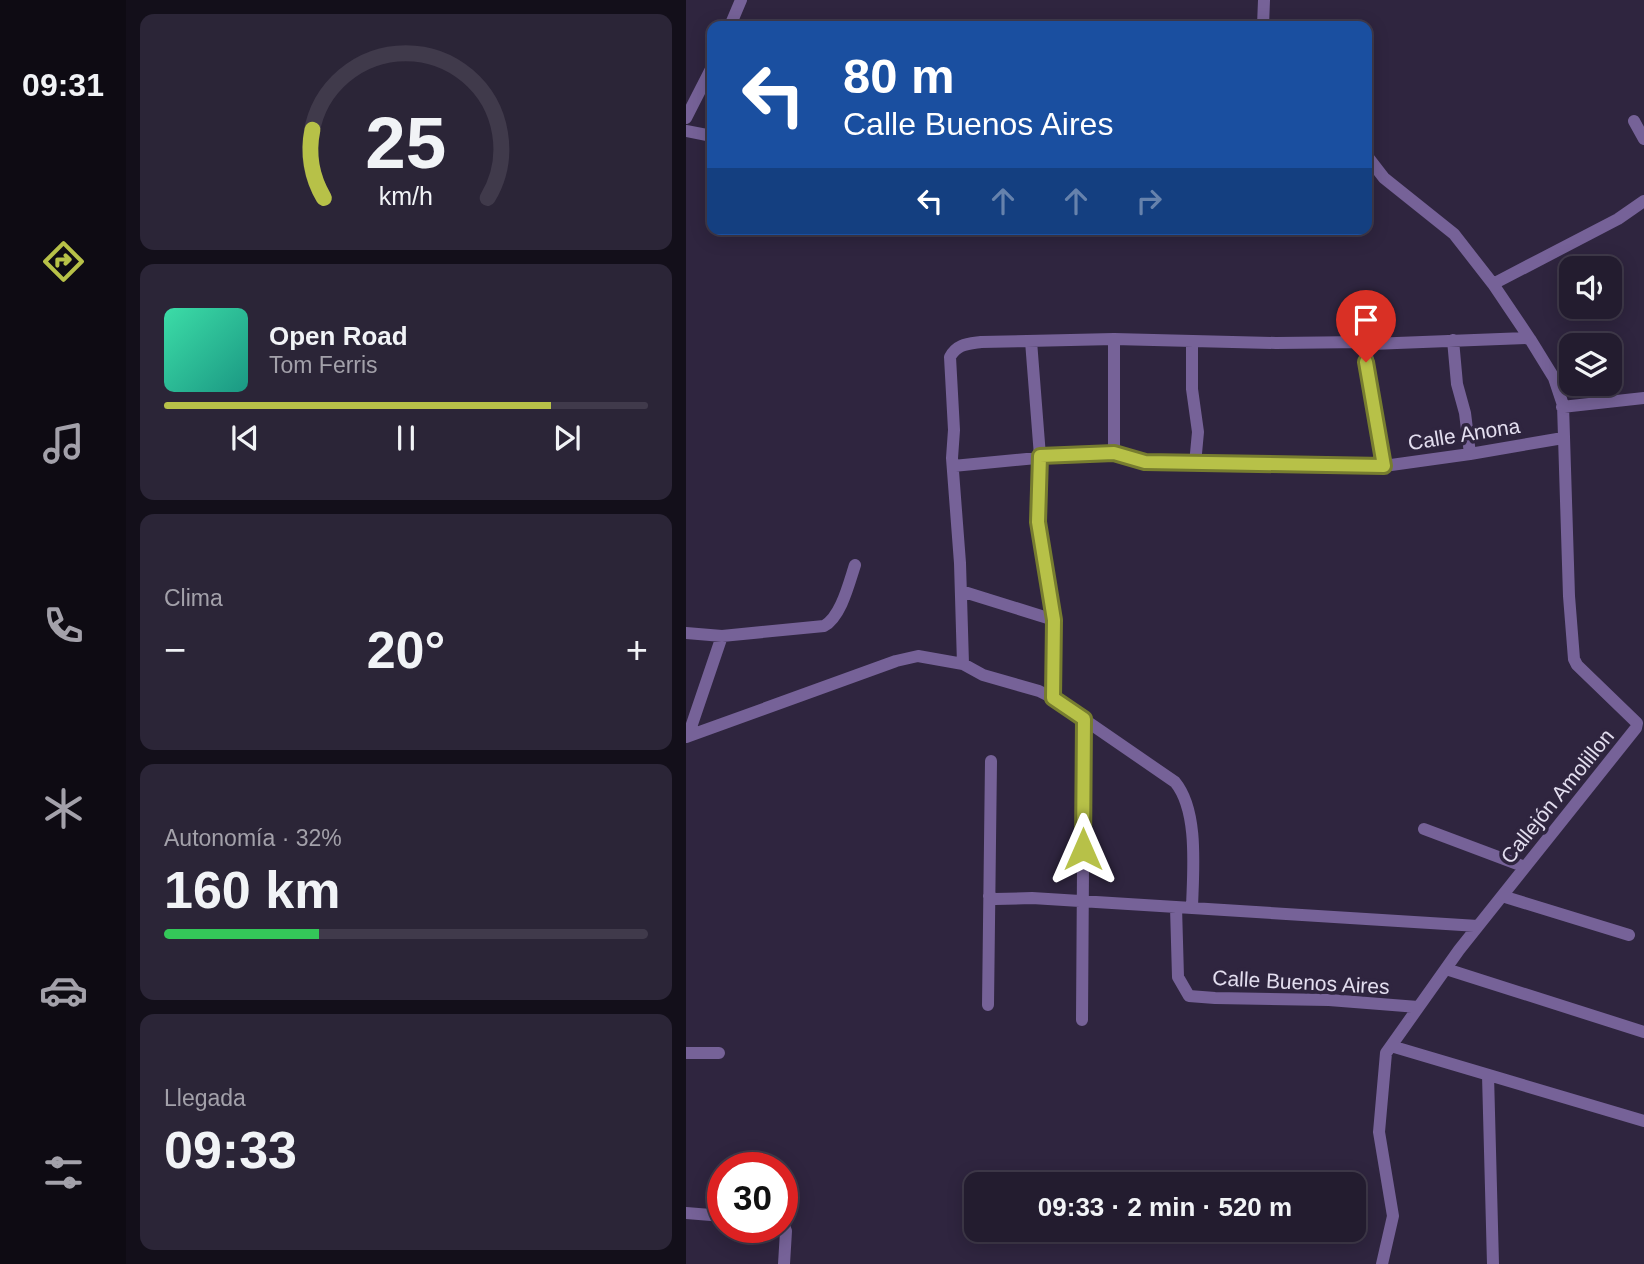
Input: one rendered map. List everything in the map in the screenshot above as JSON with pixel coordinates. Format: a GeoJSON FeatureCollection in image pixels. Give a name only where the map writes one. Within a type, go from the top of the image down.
{"type":"FeatureCollection","features":[{"type":"Feature","properties":{"kind":"street"},"geometry":{"type":"LineString","coordinates":[[732,21],[741,0]]}},
{"type":"Feature","properties":{"kind":"street"},"geometry":{"type":"LineString","coordinates":[[1263,21],[1264,0]]}},
{"type":"Feature","properties":{"kind":"street"},"geometry":{"type":"LineString","coordinates":[[686,118],[707,88]]}},
{"type":"Feature","properties":{"kind":"street"},"geometry":{"type":"LineString","coordinates":[[1634,121],[1644,139]]}},
{"type":"Feature","properties":{"kind":"street"},"geometry":{"type":"LineString","coordinates":[[686,131],[707,135]]}},
{"type":"Feature","properties":{"kind":"street","name":"Callejón Amolillon"},"geometry":{"type":"LineString","coordinates":[[1372,162],[1384,178],[1454,234],[1493,284],[1554,378],[1562,407],[1574,659],[1577,665],[1640,723],[1478,926],[1386,1052],[1379,1132],[1393,1216],[1382,1264]]}},
{"type":"Feature","properties":{"kind":"street"},"geometry":{"type":"LineString","coordinates":[[1493,284],[1618,219],[1644,201]]}},
{"type":"Feature","properties":{"kind":"street"},"geometry":{"type":"LineString","coordinates":[[963,664],[950,357],[954,349],[962,344],[1114,339],[1371,344],[1530,338]]}},
{"type":"Feature","properties":{"kind":"street"},"geometry":{"type":"LineString","coordinates":[[1114,339],[1114,453]]}},
{"type":"Feature","properties":{"kind":"street"},"geometry":{"type":"LineString","coordinates":[[1031,341],[1040,456],[1038,522],[1054,620],[1053,698]]}},
{"type":"Feature","properties":{"kind":"street"},"geometry":{"type":"LineString","coordinates":[[1192,341],[1192,389],[1199,432],[1195,464]]}},
{"type":"Feature","properties":{"kind":"street"},"geometry":{"type":"LineString","coordinates":[[1452,341],[1470,454]]}},
{"type":"Feature","properties":{"kind":"street"},"geometry":{"type":"LineString","coordinates":[[1365,342],[1384,466]]}},
{"type":"Feature","properties":{"kind":"street"},"geometry":{"type":"LineString","coordinates":[[1562,407],[1644,398]]}},
{"type":"Feature","properties":{"kind":"street","name":"Calle Anona"},"geometry":{"type":"LineString","coordinates":[[953,466],[1040,456],[1114,453],[1145,462],[1384,466],[1563,438]]}},
{"type":"Feature","properties":{"kind":"street"},"geometry":{"type":"LineString","coordinates":[[686,633],[722,636],[815,628],[829,623],[849,586],[855,565]]}},
{"type":"Feature","properties":{"kind":"street"},"geometry":{"type":"LineString","coordinates":[[961,591],[1054,620]]}},
{"type":"Feature","properties":{"kind":"street"},"geometry":{"type":"LineString","coordinates":[[687,737],[722,636]]}},
{"type":"Feature","properties":{"kind":"street"},"geometry":{"type":"LineString","coordinates":[[687,737],[896,660],[918,656],[963,664],[983,675],[1024,686],[1053,698],[1175,782],[1184,792],[1188,803],[1193,860],[1192,908]]}},
{"type":"Feature","properties":{"kind":"street"},"geometry":{"type":"LineString","coordinates":[[1082,1020],[1084,719]]}},
{"type":"Feature","properties":{"kind":"street"},"geometry":{"type":"LineString","coordinates":[[988,1005],[991,761]]}},
{"type":"Feature","properties":{"kind":"street"},"geometry":{"type":"LineString","coordinates":[[1424,829],[1525,867]]}},
{"type":"Feature","properties":{"kind":"street"},"geometry":{"type":"LineString","coordinates":[[989,897],[1478,926]]}},
{"type":"Feature","properties":{"kind":"street"},"geometry":{"type":"LineString","coordinates":[[1502,897],[1629,935]]}},
{"type":"Feature","properties":{"kind":"street","name":"Calle Buenos Aires"},"geometry":{"type":"LineString","coordinates":[[1177,907],[1178,977],[1189,996],[1329,1000],[1418,1007]]}},
{"type":"Feature","properties":{"kind":"street"},"geometry":{"type":"LineString","coordinates":[[1446,969],[1644,1032]]}},
{"type":"Feature","properties":{"kind":"street"},"geometry":{"type":"LineString","coordinates":[[1391,1046],[1450,1061],[1488,1075],[1644,1121]]}},
{"type":"Feature","properties":{"kind":"street"},"geometry":{"type":"LineString","coordinates":[[686,1053],[719,1053]]}},
{"type":"Feature","properties":{"kind":"street"},"geometry":{"type":"LineString","coordinates":[[1488,1075],[1493,1264]]}},
{"type":"Feature","properties":{"kind":"street"},"geometry":{"type":"LineString","coordinates":[[686,1213],[707,1215]]}},
{"type":"Feature","properties":{"kind":"street"},"geometry":{"type":"LineString","coordinates":[[783,1243],[784,1264]]}},
{"type":"Feature","properties":{"kind":"route"},"geometry":{"type":"LineString","coordinates":[[1083,849],[1084,719],[1053,698],[1054,620],[1038,522],[1040,456],[1114,453],[1145,462],[1384,466],[1366,362]]}}]}
